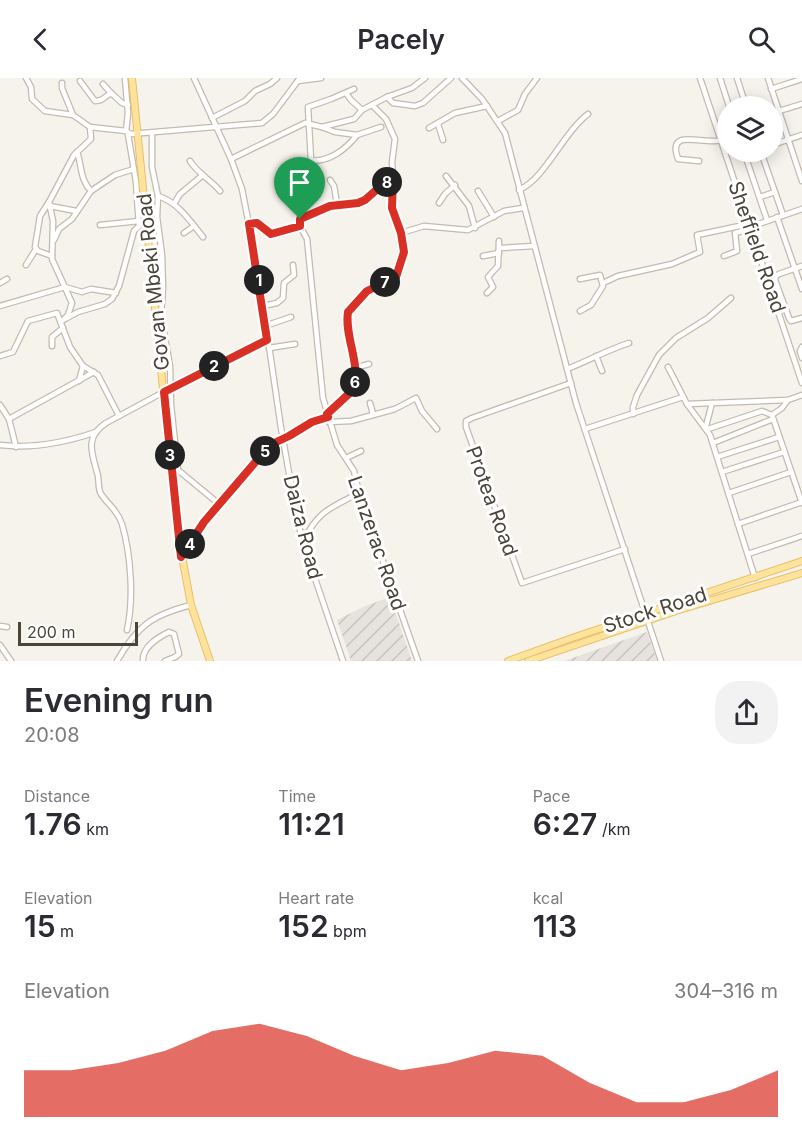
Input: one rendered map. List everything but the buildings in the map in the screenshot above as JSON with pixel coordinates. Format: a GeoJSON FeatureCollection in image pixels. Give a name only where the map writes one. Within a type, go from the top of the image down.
{"type":"FeatureCollection","features":[{"type":"Feature","properties":{"kind":"main road","name":"Govan Mbeki Road"},"geometry":{"type":"LineString","coordinates":[[132,78],[181,557],[191,605],[210,661]]}},
{"type":"Feature","properties":{"kind":"main road","name":"Stock Road"},"geometry":{"type":"LineString","coordinates":[[528,661],[802,561]]}},
{"type":"Feature","properties":{"kind":"main road","name":"Stock Road"},"geometry":{"type":"LineString","coordinates":[[647,617],[802,573]]}},
{"type":"Feature","properties":{"kind":"main road","name":"Stock Road"},"geometry":{"type":"LineString","coordinates":[[508,661],[539,656]]}},
{"type":"Feature","properties":{"kind":"street"},"geometry":{"type":"LineString","coordinates":[[26,78],[31,87],[32,99],[41,108],[47,112],[73,115]]}},
{"type":"Feature","properties":{"kind":"street"},"geometry":{"type":"LineString","coordinates":[[63,321],[78,312],[105,304],[116,293],[134,231],[138,227],[134,169],[127,132],[128,105],[125,78]]}},
{"type":"Feature","properties":{"kind":"street","name":"Daiza Road"},"geometry":{"type":"LineString","coordinates":[[194,78],[231,159],[242,189],[297,518],[303,543],[343,661]]}},
{"type":"Feature","properties":{"kind":"street"},"geometry":{"type":"LineString","coordinates":[[212,118],[245,101],[255,91],[277,78]]}},
{"type":"Feature","properties":{"kind":"street"},"geometry":{"type":"LineString","coordinates":[[62,83],[73,115],[90,128],[138,134],[262,123],[273,114],[299,79],[321,78]]}},
{"type":"Feature","properties":{"kind":"street"},"geometry":{"type":"LineString","coordinates":[[322,126],[354,119],[362,110],[414,87],[425,78]]}},
{"type":"Feature","properties":{"kind":"street"},"geometry":{"type":"LineString","coordinates":[[387,97],[393,103],[418,105],[428,100],[451,78]]}},
{"type":"Feature","properties":{"kind":"street"},"geometry":{"type":"LineString","coordinates":[[462,78],[487,106],[504,133],[571,383],[661,661]]}},
{"type":"Feature","properties":{"kind":"street"},"geometry":{"type":"LineString","coordinates":[[498,121],[518,110],[525,94],[537,78]]}},
{"type":"Feature","properties":{"kind":"street","name":"Sheffield Road"},"geometry":{"type":"LineString","coordinates":[[700,78],[717,128]]}},
{"type":"Feature","properties":{"kind":"street"},"geometry":{"type":"LineString","coordinates":[[720,78],[726,96]]}},
{"type":"Feature","properties":{"kind":"street"},"geometry":{"type":"LineString","coordinates":[[737,78],[743,96]]}},
{"type":"Feature","properties":{"kind":"street"},"geometry":{"type":"LineString","coordinates":[[768,78],[774,96]]}},
{"type":"Feature","properties":{"kind":"street"},"geometry":{"type":"LineString","coordinates":[[771,89],[802,79]]}},
{"type":"Feature","properties":{"kind":"street"},"geometry":{"type":"LineString","coordinates":[[80,81],[95,101],[111,93]]}},
{"type":"Feature","properties":{"kind":"street"},"geometry":{"type":"LineString","coordinates":[[103,84],[123,104],[128,105]]}},
{"type":"Feature","properties":{"kind":"street"},"geometry":{"type":"LineString","coordinates":[[354,89],[308,107],[310,154],[313,161],[342,151],[357,135]]}},
{"type":"Feature","properties":{"kind":"street"},"geometry":{"type":"LineString","coordinates":[[346,93],[362,110]]}},
{"type":"Feature","properties":{"kind":"street"},"geometry":{"type":"LineString","coordinates":[[783,110],[802,104]]}},
{"type":"Feature","properties":{"kind":"street"},"geometry":{"type":"LineString","coordinates":[[328,418],[353,390],[355,384],[348,313],[367,291],[396,277],[404,254],[401,233],[392,208],[392,162],[396,143],[386,118],[372,105]]}},
{"type":"Feature","properties":{"kind":"street"},"geometry":{"type":"LineString","coordinates":[[429,128],[455,113],[487,106]]}},
{"type":"Feature","properties":{"kind":"street"},"geometry":{"type":"LineString","coordinates":[[519,190],[532,182],[572,128],[588,114]]}},
{"type":"Feature","properties":{"kind":"street"},"geometry":{"type":"LineString","coordinates":[[231,159],[302,124],[310,123],[357,135],[381,127]]}},
{"type":"Feature","properties":{"kind":"street"},"geometry":{"type":"LineString","coordinates":[[342,123],[342,133]]}},
{"type":"Feature","properties":{"kind":"street"},"geometry":{"type":"LineString","coordinates":[[438,124],[443,140]]}},
{"type":"Feature","properties":{"kind":"street"},"geometry":{"type":"LineString","coordinates":[[783,124],[802,180]]}},
{"type":"Feature","properties":{"kind":"street"},"geometry":{"type":"LineString","coordinates":[[26,265],[36,249],[40,216],[49,204],[76,152],[91,139],[90,128]]}},
{"type":"Feature","properties":{"kind":"street"},"geometry":{"type":"LineString","coordinates":[[152,133],[152,167],[158,196],[163,288],[161,320],[170,366],[178,471],[219,504]]}},
{"type":"Feature","properties":{"kind":"street"},"geometry":{"type":"LineString","coordinates":[[783,142],[802,135]]}},
{"type":"Feature","properties":{"kind":"street"},"geometry":{"type":"LineString","coordinates":[[699,161],[678,159],[676,147],[678,142],[687,138],[709,143],[717,141]]}},
{"type":"Feature","properties":{"kind":"street"},"geometry":{"type":"LineString","coordinates":[[76,152],[81,163],[83,180],[91,191]]}},
{"type":"Feature","properties":{"kind":"street"},"geometry":{"type":"LineString","coordinates":[[190,161],[197,171],[220,191]]}},
{"type":"Feature","properties":{"kind":"street","name":"Sheffield Road"},"geometry":{"type":"LineString","coordinates":[[728,162],[802,383]]}},
{"type":"Feature","properties":{"kind":"street"},"geometry":{"type":"LineString","coordinates":[[748,162],[767,220]]}},
{"type":"Feature","properties":{"kind":"street"},"geometry":{"type":"LineString","coordinates":[[765,162],[802,289]]}},
{"type":"Feature","properties":{"kind":"street"},"geometry":{"type":"LineString","coordinates":[[52,245],[58,231],[70,220],[91,191],[115,175],[134,169]]}},
{"type":"Feature","properties":{"kind":"street"},"geometry":{"type":"LineString","coordinates":[[174,204],[180,194],[202,175]]}},
{"type":"Feature","properties":{"kind":"street"},"geometry":{"type":"LineString","coordinates":[[446,176],[469,206],[475,228]]}},
{"type":"Feature","properties":{"kind":"street"},"geometry":{"type":"LineString","coordinates":[[330,180],[334,186],[337,204]]}},
{"type":"Feature","properties":{"kind":"street"},"geometry":{"type":"LineString","coordinates":[[300,219],[337,204],[358,203],[365,200],[383,184],[393,180]]}},
{"type":"Feature","properties":{"kind":"street","name":"Lanzerac Road"},"geometry":{"type":"LineString","coordinates":[[311,181],[298,182],[300,226],[307,237],[318,361],[328,418],[337,445],[356,476],[359,493],[418,661]]}},
{"type":"Feature","properties":{"kind":"street"},"geometry":{"type":"LineString","coordinates":[[440,203],[445,194],[455,185]]}},
{"type":"Feature","properties":{"kind":"street"},"geometry":{"type":"LineString","coordinates":[[478,191],[494,216]]}},
{"type":"Feature","properties":{"kind":"street"},"geometry":{"type":"LineString","coordinates":[[760,197],[775,192]]}},
{"type":"Feature","properties":{"kind":"street"},"geometry":{"type":"LineString","coordinates":[[165,198],[180,194]]}},
{"type":"Feature","properties":{"kind":"street"},"geometry":{"type":"LineString","coordinates":[[158,196],[174,204],[203,237]]}},
{"type":"Feature","properties":{"kind":"street"},"geometry":{"type":"LineString","coordinates":[[49,204],[76,212]]}},
{"type":"Feature","properties":{"kind":"street"},"geometry":{"type":"LineString","coordinates":[[49,204],[52,221],[52,256],[72,303],[70,312],[63,321]]}},
{"type":"Feature","properties":{"kind":"street"},"geometry":{"type":"LineString","coordinates":[[401,233],[424,226],[461,231],[475,228],[504,211],[523,208]]}},
{"type":"Feature","properties":{"kind":"street"},"geometry":{"type":"LineString","coordinates":[[724,256],[737,251],[735,233],[801,209],[802,217]]}},
{"type":"Feature","properties":{"kind":"street"},"geometry":{"type":"LineString","coordinates":[[100,225],[139,221]]}},
{"type":"Feature","properties":{"kind":"street"},"geometry":{"type":"LineString","coordinates":[[249,224],[257,223],[271,234],[300,226]]}},
{"type":"Feature","properties":{"kind":"street"},"geometry":{"type":"LineString","coordinates":[[184,233],[194,226]]}},
{"type":"Feature","properties":{"kind":"street"},"geometry":{"type":"LineString","coordinates":[[580,311],[591,305],[603,283],[618,276],[672,264],[700,252],[697,235],[750,227]]}},
{"type":"Feature","properties":{"kind":"street"},"geometry":{"type":"LineString","coordinates":[[487,293],[493,287],[488,277],[498,266],[499,241]]}},
{"type":"Feature","properties":{"kind":"street"},"geometry":{"type":"LineString","coordinates":[[483,256],[499,251],[534,246]]}},
{"type":"Feature","properties":{"kind":"street"},"geometry":{"type":"LineString","coordinates":[[36,249],[52,256]]}},
{"type":"Feature","properties":{"kind":"street"},"geometry":{"type":"LineString","coordinates":[[263,306],[277,303],[283,298],[284,283],[294,273],[293,265]]}},
{"type":"Feature","properties":{"kind":"street"},"geometry":{"type":"LineString","coordinates":[[802,266],[776,276],[775,279],[791,321],[802,318]]}},
{"type":"Feature","properties":{"kind":"street"},"geometry":{"type":"LineString","coordinates":[[580,279],[600,275],[603,283]]}},
{"type":"Feature","properties":{"kind":"street"},"geometry":{"type":"LineString","coordinates":[[0,283],[7,279]]}},
{"type":"Feature","properties":{"kind":"street"},"geometry":{"type":"LineString","coordinates":[[0,306],[65,287],[83,292],[91,289],[116,293]]}},
{"type":"Feature","properties":{"kind":"street"},"geometry":{"type":"LineString","coordinates":[[633,414],[637,395],[659,355],[676,338],[708,318],[730,298]]}},
{"type":"Feature","properties":{"kind":"street"},"geometry":{"type":"LineString","coordinates":[[0,356],[13,352],[30,320],[57,313],[63,321],[63,328],[70,347],[83,366],[98,375],[119,416]]}},
{"type":"Feature","properties":{"kind":"street"},"geometry":{"type":"LineString","coordinates":[[265,326],[291,317]]}},
{"type":"Feature","properties":{"kind":"street"},"geometry":{"type":"LineString","coordinates":[[52,346],[52,337],[63,328]]}},
{"type":"Feature","properties":{"kind":"street"},"geometry":{"type":"LineString","coordinates":[[127,630],[130,602],[128,557],[118,514],[100,491],[91,449],[92,439],[103,425],[267,340]]}},
{"type":"Feature","properties":{"kind":"street"},"geometry":{"type":"LineString","coordinates":[[567,369],[629,343]]}},
{"type":"Feature","properties":{"kind":"street"},"geometry":{"type":"LineString","coordinates":[[268,348],[295,344]]}},
{"type":"Feature","properties":{"kind":"street"},"geometry":{"type":"LineString","coordinates":[[802,347],[800,351],[802,357]]}},
{"type":"Feature","properties":{"kind":"street"},"geometry":{"type":"LineString","coordinates":[[597,356],[602,371]]}},
{"type":"Feature","properties":{"kind":"street"},"geometry":{"type":"LineString","coordinates":[[354,368],[369,363]]}},
{"type":"Feature","properties":{"kind":"street"},"geometry":{"type":"LineString","coordinates":[[79,381],[83,366]]}},
{"type":"Feature","properties":{"kind":"street"},"geometry":{"type":"LineString","coordinates":[[668,367],[687,404],[707,428],[755,578]]}},
{"type":"Feature","properties":{"kind":"street"},"geometry":{"type":"LineString","coordinates":[[9,419],[94,372]]}},
{"type":"Feature","properties":{"kind":"street","name":"Protea Road"},"geometry":{"type":"LineString","coordinates":[[571,383],[472,418],[466,421],[466,428],[522,583],[625,549]]}},
{"type":"Feature","properties":{"kind":"street"},"geometry":{"type":"LineString","coordinates":[[687,404],[788,400],[802,395]]}},
{"type":"Feature","properties":{"kind":"street"},"geometry":{"type":"LineString","coordinates":[[585,429],[683,397]]}},
{"type":"Feature","properties":{"kind":"street"},"geometry":{"type":"LineString","coordinates":[[181,557],[204,522],[270,445],[283,440],[312,422],[328,418],[351,421],[395,409],[416,398],[422,411],[437,429]]}},
{"type":"Feature","properties":{"kind":"street"},"geometry":{"type":"LineString","coordinates":[[713,443],[773,417],[788,400]]}},
{"type":"Feature","properties":{"kind":"street"},"geometry":{"type":"LineString","coordinates":[[760,402],[762,411]]}},
{"type":"Feature","properties":{"kind":"street"},"geometry":{"type":"LineString","coordinates":[[370,403],[373,414]]}},
{"type":"Feature","properties":{"kind":"street"},"geometry":{"type":"LineString","coordinates":[[707,428],[712,403]]}},
{"type":"Feature","properties":{"kind":"street"},"geometry":{"type":"LineString","coordinates":[[0,405],[9,419],[16,447]]}},
{"type":"Feature","properties":{"kind":"street"},"geometry":{"type":"LineString","coordinates":[[707,428],[762,411],[773,417],[802,503],[738,524]]}},
{"type":"Feature","properties":{"kind":"street"},"geometry":{"type":"LineString","coordinates":[[0,445],[16,447],[63,443],[96,432]]}},
{"type":"Feature","properties":{"kind":"street"},"geometry":{"type":"LineString","coordinates":[[717,457],[780,438]]}},
{"type":"Feature","properties":{"kind":"street"},"geometry":{"type":"LineString","coordinates":[[346,458],[361,451]]}},
{"type":"Feature","properties":{"kind":"street"},"geometry":{"type":"LineString","coordinates":[[722,472],[784,452]]}},
{"type":"Feature","properties":{"kind":"street"},"geometry":{"type":"LineString","coordinates":[[729,493],[791,472]]}},
{"type":"Feature","properties":{"kind":"street"},"geometry":{"type":"LineString","coordinates":[[303,543],[312,523],[323,513],[359,493]]}},
{"type":"Feature","properties":{"kind":"street"},"geometry":{"type":"LineString","coordinates":[[297,518],[304,523],[312,523]]}},
{"type":"Feature","properties":{"kind":"street"},"geometry":{"type":"LineString","coordinates":[[748,554],[802,536]]}},
{"type":"Feature","properties":{"kind":"street"},"geometry":{"type":"LineString","coordinates":[[117,661],[132,636],[144,624],[164,612],[191,605]]}},
{"type":"Feature","properties":{"kind":"street"},"geometry":{"type":"LineString","coordinates":[[0,626],[7,627]]}},
{"type":"Feature","properties":{"kind":"street"},"geometry":{"type":"LineString","coordinates":[[143,661],[143,655],[150,644],[169,632],[174,634],[180,650],[176,659],[165,661]]}},
{"type":"Feature","properties":{"kind":"street"},"geometry":{"type":"LineString","coordinates":[[0,645],[11,661]]}},
{"type":"Feature","properties":{"kind":"shaded area"},"geometry":{"type":"Polygon","coordinates":[[[390,597],[412,661],[351,661],[337,620],[390,597]]]}},
{"type":"Feature","properties":{"kind":"shaded area"},"geometry":{"type":"Polygon","coordinates":[[[647,632],[657,661],[564,661],[647,632]]]}},
{"type":"Feature","properties":{"kind":"route"},"geometry":{"type":"LineString","coordinates":[[393,180],[392,208],[403,239],[404,252],[397,276],[366,292],[348,312],[349,340],[355,374],[353,390],[327,414],[328,417],[312,422],[283,440],[270,445],[204,522],[181,557],[164,392],[267,340],[249,224],[257,223],[271,234],[300,226],[300,219],[337,204],[358,203],[371,196],[383,184],[393,180]]}}]}
